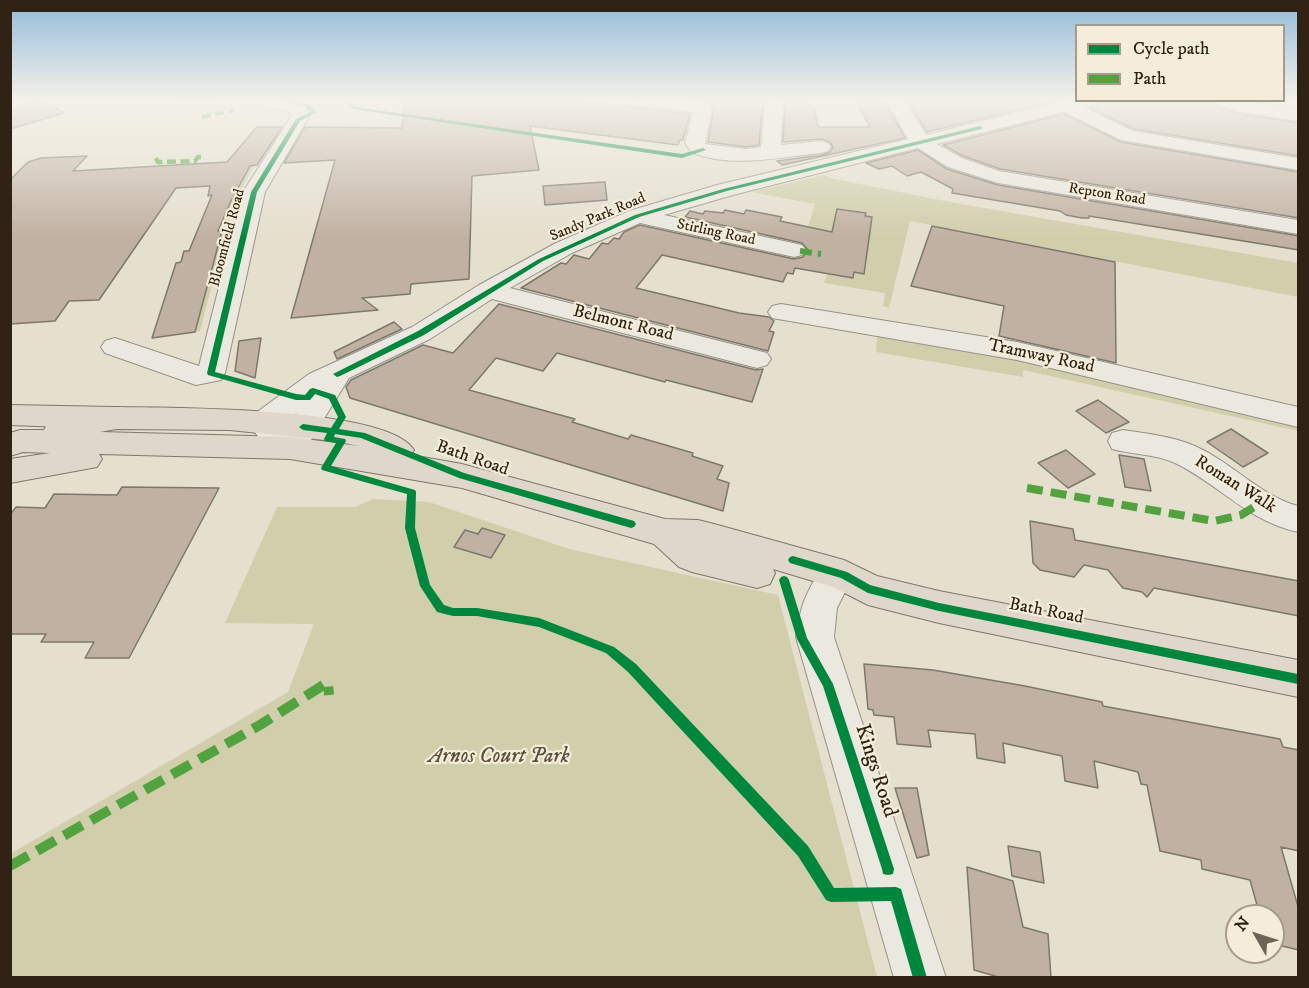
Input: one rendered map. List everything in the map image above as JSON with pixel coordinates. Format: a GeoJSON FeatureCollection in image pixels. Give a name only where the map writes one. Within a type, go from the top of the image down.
{"type":"FeatureCollection","features":[{"type":"Feature","properties":{"kind":"highway","name":"Bath Road"},"geometry":{"type":"LineString","coordinates":[[13,436],[120,430],[184,418],[264,423]]}},
{"type":"Feature","properties":{"kind":"highway","name":"Bath Road"},"geometry":{"type":"LineString","coordinates":[[13,436],[72,427],[296,437],[360,458],[462,476],[664,533],[698,534],[714,538],[844,574],[868,589],[976,615],[1299,679]]}},
{"type":"Feature","properties":{"kind":"highway","name":"Bath Road"},"geometry":{"type":"LineString","coordinates":[[10,471],[85,460],[120,430]]}},
{"type":"Feature","properties":{"kind":"highway","name":"Bath Road"},"geometry":{"type":"LineString","coordinates":[[664,533],[692,557],[828,590],[845,593],[868,589]]}},
{"type":"Feature","properties":{"kind":"street","name":"Bloomfield Road"},"geometry":{"type":"LineString","coordinates":[[115,347],[196,376],[211,372],[254,192],[282,146]]}},
{"type":"Feature","properties":{"kind":"street"},"geometry":{"type":"LineString","coordinates":[[697,146],[729,154],[771,153],[844,146]]}},
{"type":"Feature","properties":{"kind":"street"},"geometry":{"type":"LineString","coordinates":[[771,146],[771,153]]}},
{"type":"Feature","properties":{"kind":"street","name":"Sandy Park Road"},"geometry":{"type":"LineString","coordinates":[[264,423],[319,381],[421,333],[488,290],[564,248],[637,216],[725,189],[892,146]]}},
{"type":"Feature","properties":{"kind":"street","name":"Repton Road"},"geometry":{"type":"LineString","coordinates":[[931,146],[969,168],[998,177],[1299,227]]}},
{"type":"Feature","properties":{"kind":"street"},"geometry":{"type":"LineString","coordinates":[[1190,146],[1299,164]]}},
{"type":"Feature","properties":{"kind":"street","name":"Stirling Road"},"geometry":{"type":"LineString","coordinates":[[637,216],[794,250]]}},
{"type":"Feature","properties":{"kind":"street","name":"Belmont Road"},"geometry":{"type":"LineString","coordinates":[[488,290],[757,359]]}},
{"type":"Feature","properties":{"kind":"street","name":"Tramway Road"},"geometry":{"type":"LineString","coordinates":[[781,312],[1006,349],[1299,417]]}},
{"type":"Feature","properties":{"kind":"street"},"geometry":{"type":"LineString","coordinates":[[264,423],[296,437],[337,374]]}},
{"type":"Feature","properties":{"kind":"street","name":"Roman Walk"},"geometry":{"type":"LineString","coordinates":[[1123,441],[1168,434],[1202,463],[1259,504],[1276,513],[1299,519]]}},
{"type":"Feature","properties":{"kind":"street","name":"Kings Road"},"geometry":{"type":"LineString","coordinates":[[828,590],[819,606],[815,637],[920,978]]}},
{"type":"Feature","properties":{"kind":"green space"},"geometry":{"type":"Polygon","coordinates":[[[254,159],[256,161],[232,208],[200,331],[195,332],[228,209],[254,159]]]}},
{"type":"Feature","properties":{"kind":"green space"},"geometry":{"type":"Polygon","coordinates":[[[824,175],[950,202],[1298,263],[1298,297],[910,221],[889,308],[883,306],[885,293],[824,283],[827,274],[853,278],[854,272],[865,273],[867,257],[855,255],[858,232],[870,233],[872,217],[865,216],[865,212],[837,209],[832,235],[803,241],[815,204],[751,192],[824,175]]]}},
{"type":"Feature","properties":{"kind":"green space"},"geometry":{"type":"Polygon","coordinates":[[[877,337],[1021,361],[1298,427],[1298,431],[1023,370],[1023,377],[876,352],[877,337]]]}},
{"type":"Feature","properties":{"kind":"green space","name":"Arnos Court Park"},"geometry":{"type":"Polygon","coordinates":[[[373,499],[429,502],[569,549],[778,595],[877,977],[11,977],[10,854],[288,692],[314,624],[225,623],[277,507],[355,507],[373,499]]]}},
{"type":"Feature","properties":{"kind":"building"},"geometry":{"type":"Polygon","coordinates":[[[241,146],[269,146],[257,165],[250,166],[218,231],[222,231],[195,332],[152,338],[176,263],[181,262],[184,251],[189,251],[212,195],[208,196],[210,186],[176,188],[99,300],[69,301],[55,321],[10,324],[10,180],[28,162],[41,158],[87,156],[73,171],[227,162],[241,146]]]}},
{"type":"Feature","properties":{"kind":"building"},"geometry":{"type":"Polygon","coordinates":[[[294,146],[534,146],[539,170],[472,176],[469,279],[411,284],[410,294],[362,298],[378,310],[291,318],[335,160],[284,163],[294,146]]]}},
{"type":"Feature","properties":{"kind":"building"},"geometry":{"type":"Polygon","coordinates":[[[868,146],[782,165],[777,161],[822,155],[830,152],[833,147],[868,146]]]}},
{"type":"Feature","properties":{"kind":"building"},"geometry":{"type":"Polygon","coordinates":[[[945,146],[1145,146],[1299,172],[1299,218],[1000,169],[963,156],[945,146]]]}},
{"type":"Feature","properties":{"kind":"building"},"geometry":{"type":"Polygon","coordinates":[[[1239,146],[1299,146],[1299,156],[1239,146]]]}},
{"type":"Feature","properties":{"kind":"building"},"geometry":{"type":"Polygon","coordinates":[[[918,150],[947,169],[998,185],[1299,236],[1299,250],[1089,216],[1089,218],[1082,218],[1066,215],[1060,211],[952,193],[953,189],[921,172],[907,176],[892,166],[879,169],[866,163],[918,150]]]}},
{"type":"Feature","properties":{"kind":"building"},"geometry":{"type":"Polygon","coordinates":[[[605,182],[607,200],[545,205],[543,186],[605,182]]]}},
{"type":"Feature","properties":{"kind":"building"},"geometry":{"type":"Polygon","coordinates":[[[837,209],[866,213],[865,216],[872,217],[864,274],[854,272],[853,278],[795,268],[793,274],[787,273],[783,282],[662,255],[636,288],[739,313],[769,317],[774,321],[769,331],[774,332],[768,351],[521,288],[561,263],[566,264],[574,255],[589,259],[602,243],[608,244],[614,238],[619,239],[624,232],[640,225],[794,259],[803,257],[808,250],[802,243],[685,217],[690,211],[703,214],[705,211],[723,213],[725,210],[744,214],[746,210],[782,217],[780,221],[832,232],[837,209]]]}},
{"type":"Feature","properties":{"kind":"building"},"geometry":{"type":"Polygon","coordinates":[[[932,226],[1115,262],[1116,363],[999,336],[1004,306],[911,286],[932,226]]]}},
{"type":"Feature","properties":{"kind":"building"},"geometry":{"type":"Polygon","coordinates":[[[499,304],[756,370],[763,369],[752,402],[666,380],[665,382],[557,353],[543,371],[496,358],[469,390],[575,419],[572,422],[628,439],[631,435],[693,453],[692,456],[723,466],[717,479],[729,483],[723,511],[350,398],[346,387],[351,380],[423,345],[453,353],[499,304]]]}},
{"type":"Feature","properties":{"kind":"building"},"geometry":{"type":"Polygon","coordinates":[[[394,322],[402,329],[337,359],[334,352],[394,322]]]}},
{"type":"Feature","properties":{"kind":"building"},"geometry":{"type":"Polygon","coordinates":[[[261,338],[255,378],[235,371],[239,341],[261,338]]]}},
{"type":"Feature","properties":{"kind":"building"},"geometry":{"type":"Polygon","coordinates":[[[1098,400],[1129,422],[1106,433],[1076,411],[1098,400]]]}},
{"type":"Feature","properties":{"kind":"building"},"geometry":{"type":"Polygon","coordinates":[[[1231,429],[1268,453],[1243,467],[1207,442],[1231,429]]]}},
{"type":"Feature","properties":{"kind":"building"},"geometry":{"type":"Polygon","coordinates":[[[1066,450],[1095,474],[1068,488],[1038,463],[1066,450]]]}},
{"type":"Feature","properties":{"kind":"building"},"geometry":{"type":"Polygon","coordinates":[[[1119,455],[1144,459],[1151,491],[1125,487],[1119,455]]]}},
{"type":"Feature","properties":{"kind":"building"},"geometry":{"type":"Polygon","coordinates":[[[122,487],[219,488],[129,658],[85,658],[94,642],[41,642],[46,634],[10,634],[10,515],[16,507],[45,508],[54,494],[117,495],[122,487]]]}},
{"type":"Feature","properties":{"kind":"building"},"geometry":{"type":"Polygon","coordinates":[[[1030,521],[1073,529],[1075,540],[1299,581],[1299,616],[1154,588],[1147,597],[1142,592],[1123,588],[1108,570],[1084,565],[1074,577],[1040,570],[1033,563],[1030,521]]]}},
{"type":"Feature","properties":{"kind":"building"},"geometry":{"type":"Polygon","coordinates":[[[482,528],[505,535],[491,558],[454,547],[465,530],[478,534],[482,528]]]}},
{"type":"Feature","properties":{"kind":"building"},"geometry":{"type":"Polygon","coordinates":[[[864,664],[933,670],[1025,686],[1102,702],[1103,706],[1280,739],[1283,747],[1299,750],[1299,851],[1281,847],[1299,910],[1299,950],[1285,947],[1285,904],[1257,904],[1250,880],[1202,869],[1201,860],[1160,851],[1147,785],[1141,784],[1138,772],[1094,761],[1098,788],[1065,781],[1062,756],[1003,743],[1005,763],[977,758],[975,734],[928,730],[931,747],[897,744],[894,717],[874,715],[873,710],[868,709],[864,664]]]}},
{"type":"Feature","properties":{"kind":"building"},"geometry":{"type":"Polygon","coordinates":[[[895,788],[917,788],[929,855],[917,858],[895,788]]]}},
{"type":"Feature","properties":{"kind":"building"},"geometry":{"type":"Polygon","coordinates":[[[1008,846],[1040,852],[1044,883],[1012,876],[1008,846]]]}},
{"type":"Feature","properties":{"kind":"building"},"geometry":{"type":"Polygon","coordinates":[[[967,867],[1013,881],[1023,927],[1048,934],[1051,978],[1002,978],[974,970],[967,867]]]}},
{"type":"Feature","properties":{"kind":"marked path"},"geometry":{"type":"LineString","coordinates":[[156,158],[158,162],[195,161],[198,157],[204,157]]}},
{"type":"Feature","properties":{"kind":"marked path"},"geometry":{"type":"LineString","coordinates":[[800,251],[821,254]]}},
{"type":"Feature","properties":{"kind":"marked path"},"geometry":{"type":"LineString","coordinates":[[1027,488],[1214,521],[1241,515],[1259,504]]}},
{"type":"Feature","properties":{"kind":"marked path"},"geometry":{"type":"LineString","coordinates":[[10,866],[260,725],[328,682],[329,695]]}},
{"type":"Feature","properties":{"kind":"cycle path"},"geometry":{"type":"LineString","coordinates":[[282,146],[254,192],[211,373],[296,397],[307,398],[313,391],[332,397],[342,417],[328,439],[342,441],[325,468],[412,492],[410,528],[425,586],[441,609],[453,612],[477,612],[539,623],[610,650],[632,668],[803,851],[831,895],[896,894],[920,978]]}},
{"type":"Feature","properties":{"kind":"cycle path"},"geometry":{"type":"LineString","coordinates":[[614,146],[682,156],[703,150]]}},
{"type":"Feature","properties":{"kind":"cycle path"},"geometry":{"type":"LineString","coordinates":[[337,374],[421,333],[541,260],[637,216],[725,190],[906,146]]}},
{"type":"Feature","properties":{"kind":"cycle path"},"geometry":{"type":"LineString","coordinates":[[303,427],[362,435],[462,476],[631,524]]}},
{"type":"Feature","properties":{"kind":"cycle path"},"geometry":{"type":"LineString","coordinates":[[793,560],[844,575],[868,589],[939,607],[1298,679]]}},
{"type":"Feature","properties":{"kind":"cycle path"},"geometry":{"type":"LineString","coordinates":[[784,580],[802,639],[828,684],[888,869]]}}]}
